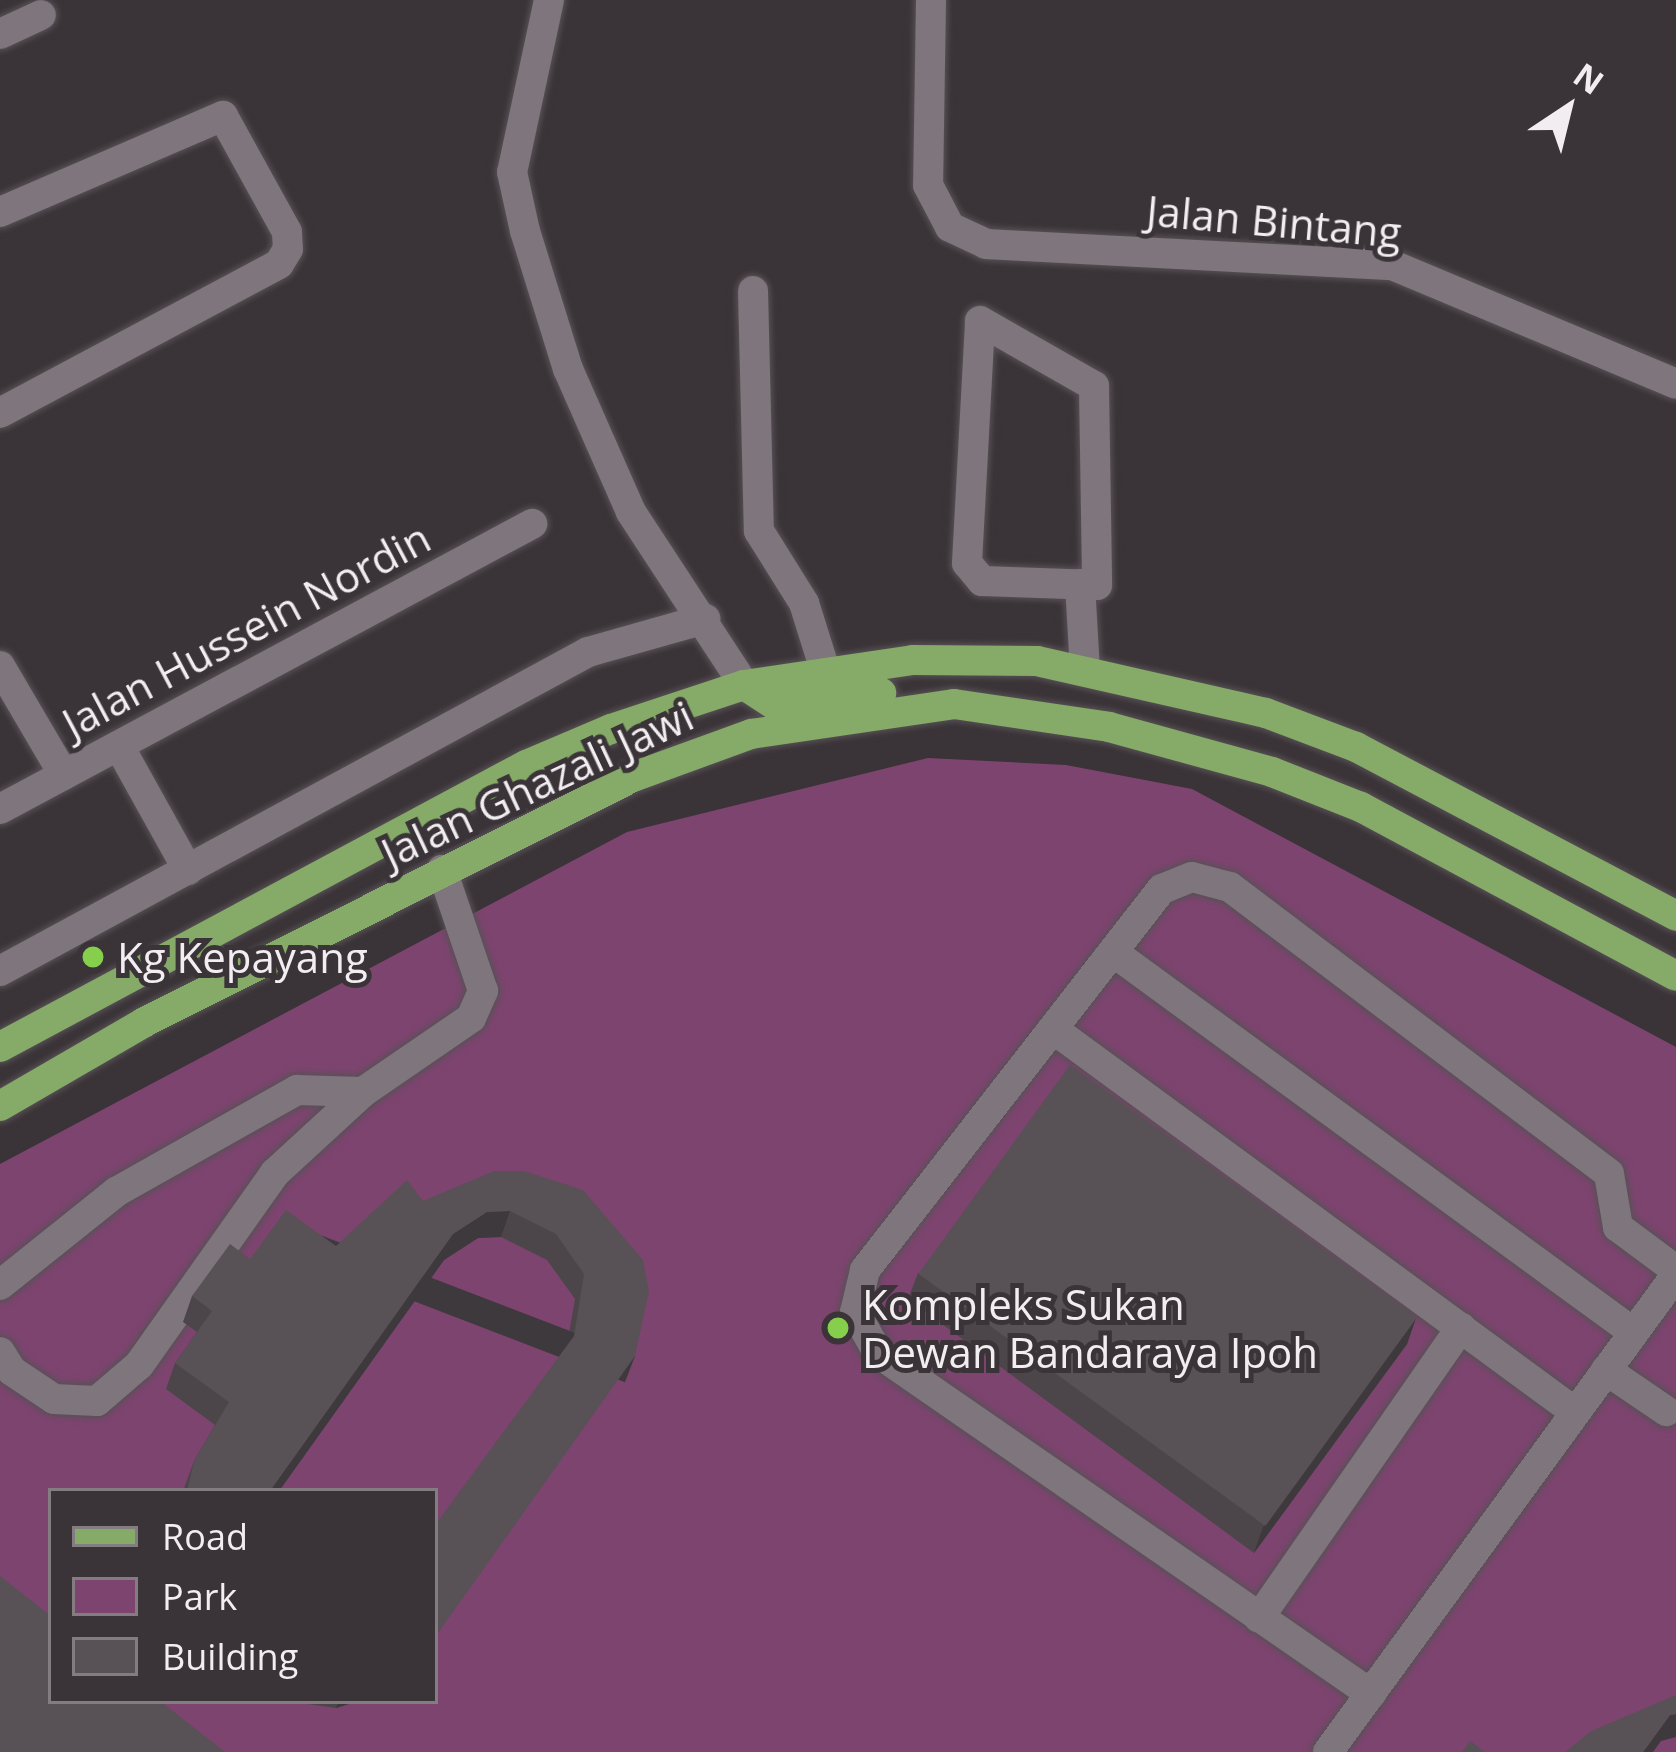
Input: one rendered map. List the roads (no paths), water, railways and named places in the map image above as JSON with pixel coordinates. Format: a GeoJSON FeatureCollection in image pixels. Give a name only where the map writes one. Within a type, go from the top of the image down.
{"type":"FeatureCollection","features":[{"type":"Feature","properties":{"kind":"main road","name":"Jalan Ghazali Jawi"},"geometry":{"type":"LineString","coordinates":[[0,1047],[526,766],[744,686],[913,660],[1037,661],[1266,713],[1356,747],[1676,916]]}},
{"type":"Feature","properties":{"kind":"main road"},"geometry":{"type":"LineString","coordinates":[[744,686],[775,705],[905,691],[954,704]]}},
{"type":"Feature","properties":{"kind":"main road","name":"Jalan Ghazali Jawi"},"geometry":{"type":"LineString","coordinates":[[6,1097],[442,870],[633,777],[751,734],[954,704],[1109,727],[1272,772],[1361,807],[1676,976]]}},
{"type":"Feature","properties":{"kind":"street"},"geometry":{"type":"LineString","coordinates":[[549,0],[512,172],[525,231],[568,369],[632,512],[744,686]]}},
{"type":"Feature","properties":{"kind":"street","name":"Jalan Bintang"},"geometry":{"type":"LineString","coordinates":[[931,0],[928,185],[950,227],[986,244],[1392,265],[1676,384]]}},
{"type":"Feature","properties":{"kind":"street"},"geometry":{"type":"LineString","coordinates":[[0,34],[41,15]]}},
{"type":"Feature","properties":{"kind":"street"},"geometry":{"type":"LineString","coordinates":[[0,212],[223,116],[278,215],[288,249],[279,264],[0,412]]}},
{"type":"Feature","properties":{"kind":"street"},"geometry":{"type":"LineString","coordinates":[[753,291],[759,531],[804,603],[826,674]]}},
{"type":"Feature","properties":{"kind":"street"},"geometry":{"type":"LineString","coordinates":[[980,321],[1094,386],[1097,585],[1080,584],[982,581],[967,562],[980,321]]}},
{"type":"Feature","properties":{"kind":"street","name":"Jalan Hussein Nordin"},"geometry":{"type":"LineString","coordinates":[[0,809],[532,524]]}},
{"type":"Feature","properties":{"kind":"street"},"geometry":{"type":"LineString","coordinates":[[1080,584],[1085,671]]}},
{"type":"Feature","properties":{"kind":"street","name":"Jalan Ghazali Jawi"},"geometry":{"type":"LineString","coordinates":[[0,971],[588,652],[705,619]]}},
{"type":"Feature","properties":{"kind":"street"},"geometry":{"type":"LineString","coordinates":[[0,666],[64,775]]}},
{"type":"Feature","properties":{"kind":"street"},"geometry":{"type":"LineString","coordinates":[[119,746],[188,870]]}},
{"type":"Feature","properties":{"kind":"street"},"geometry":{"type":"LineString","coordinates":[[0,1352],[12,1372],[54,1399],[97,1401],[139,1365],[275,1173],[363,1093],[472,1018],[483,992],[442,870]]}},
{"type":"Feature","properties":{"kind":"street"},"geometry":{"type":"LineString","coordinates":[[1328,1752],[1371,1694],[1633,1332],[1674,1281],[1618,1227],[1609,1174],[1231,887],[1192,877],[1162,889],[865,1270],[855,1312],[878,1353],[1371,1694]]}},
{"type":"Feature","properties":{"kind":"street"},"geometry":{"type":"LineString","coordinates":[[1113,952],[1633,1332]]}},
{"type":"Feature","properties":{"kind":"street"},"geometry":{"type":"LineString","coordinates":[[1052,1029],[1575,1412]]}},
{"type":"Feature","properties":{"kind":"street"},"geometry":{"type":"LineString","coordinates":[[0,1285],[116,1192],[297,1090],[363,1093]]}},
{"type":"Feature","properties":{"kind":"street"},"geometry":{"type":"LineString","coordinates":[[1259,1618],[1461,1327]]}},
{"type":"Feature","properties":{"kind":"street"},"geometry":{"type":"LineString","coordinates":[[1606,1370],[1666,1411]]}},
{"type":"Feature","properties":{"kind":"place","name":"Kg Kepayang"},"geometry":{"type":"Point","coordinates":[93,957]}},
{"type":"Feature","properties":{"kind":"place","name":"Kompleks Sukan Dewan Bandaraya Ipoh"},"geometry":{"type":"Point","coordinates":[838,1328]}}]}
